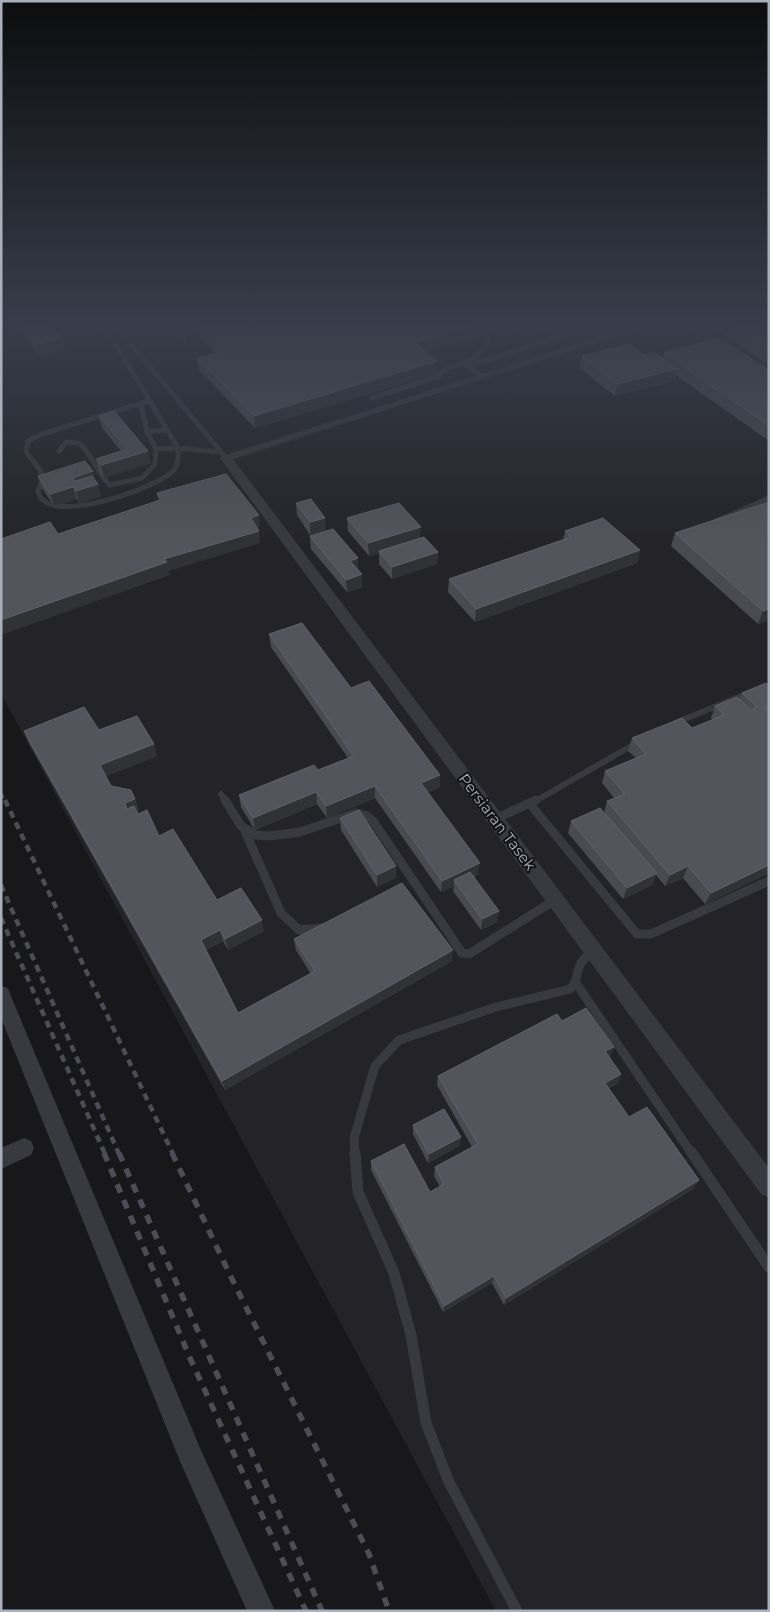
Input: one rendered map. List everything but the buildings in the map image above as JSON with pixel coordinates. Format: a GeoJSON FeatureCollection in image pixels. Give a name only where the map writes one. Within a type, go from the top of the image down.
{"type":"FeatureCollection","features":[{"type":"Feature","properties":{"kind":"street"},"geometry":{"type":"LineString","coordinates":[[223,455],[419,396]]}},
{"type":"Feature","properties":{"kind":"street","name":"Persiaran Tasek"},"geometry":{"type":"LineString","coordinates":[[223,455],[769,1186]]}},
{"type":"Feature","properties":{"kind":"street"},"geometry":{"type":"LineString","coordinates":[[1,994],[191,1457],[261,1611]]}},
{"type":"Feature","properties":{"kind":"street"},"geometry":{"type":"LineString","coordinates":[[1,1160],[24,1148]]}},
{"type":"Feature","properties":{"kind":"lane"},"geometry":{"type":"LineString","coordinates":[[147,396],[150,401],[167,430],[178,448],[179,461],[175,471],[149,484],[82,507],[56,509],[48,506],[38,497],[38,490],[43,478],[26,452],[28,441],[35,436],[150,401]]}},
{"type":"Feature","properties":{"kind":"lane"},"geometry":{"type":"LineString","coordinates":[[174,396],[223,455]]}},
{"type":"Feature","properties":{"kind":"lane"},"geometry":{"type":"LineString","coordinates":[[372,398],[377,396]]}},
{"type":"Feature","properties":{"kind":"lane"},"geometry":{"type":"LineString","coordinates":[[60,451],[66,442],[74,441],[81,444],[100,477],[110,485],[142,478],[155,464],[156,449],[147,432],[141,404]]}},
{"type":"Feature","properties":{"kind":"lane"},"geometry":{"type":"LineString","coordinates":[[147,432],[167,430]]}},
{"type":"Feature","properties":{"kind":"lane"},"geometry":{"type":"LineString","coordinates":[[156,449],[178,448],[223,455]]}},
{"type":"Feature","properties":{"kind":"lane"},"geometry":{"type":"LineString","coordinates":[[142,478],[149,484]]}},
{"type":"Feature","properties":{"kind":"lane"},"geometry":{"type":"LineString","coordinates":[[706,525],[769,498]]}},
{"type":"Feature","properties":{"kind":"lane"},"geometry":{"type":"LineString","coordinates":[[668,726],[751,692],[761,692],[769,696]]}},
{"type":"Feature","properties":{"kind":"lane"},"geometry":{"type":"LineString","coordinates":[[494,819],[530,804],[643,740]]}},
{"type":"Feature","properties":{"kind":"lane"},"geometry":{"type":"LineString","coordinates":[[221,794],[244,829],[281,913],[299,930],[318,929],[327,925]]}},
{"type":"Feature","properties":{"kind":"lane"},"geometry":{"type":"LineString","coordinates":[[530,804],[582,871],[637,934],[652,934],[769,881]]}},
{"type":"Feature","properties":{"kind":"lane"},"geometry":{"type":"LineString","coordinates":[[244,829],[257,836],[289,834],[356,813],[367,816],[373,821],[412,882],[462,953],[469,954],[540,908],[556,900]]}},
{"type":"Feature","properties":{"kind":"lane"},"geometry":{"type":"LineString","coordinates":[[404,886],[412,882]]}},
{"type":"Feature","properties":{"kind":"lane"},"geometry":{"type":"LineString","coordinates":[[594,951],[580,959],[576,971],[576,983],[769,1267]]}},
{"type":"Feature","properties":{"kind":"lane"},"geometry":{"type":"LineString","coordinates":[[517,1611],[450,1482],[426,1423],[411,1335],[394,1273],[358,1192],[354,1138],[375,1066],[399,1040],[496,1007],[570,989],[576,983]]}},
{"type":"Feature","properties":{"kind":"shaded area"},"geometry":{"type":"Polygon","coordinates":[[[1,396],[769,396],[769,1611],[496,1611],[1,694],[1,396]]]}},
{"type":"Feature","properties":{"kind":"railway"},"geometry":{"type":"LineString","coordinates":[[1,793],[5,802]]}},
{"type":"Feature","properties":{"kind":"railway"},"geometry":{"type":"LineString","coordinates":[[5,800],[173,1154]]}},
{"type":"Feature","properties":{"kind":"railway"},"geometry":{"type":"LineString","coordinates":[[1,885],[119,1154]]}},
{"type":"Feature","properties":{"kind":"railway"},"geometry":{"type":"LineString","coordinates":[[1,918],[105,1154]]}},
{"type":"Feature","properties":{"kind":"railway"},"geometry":{"type":"LineString","coordinates":[[104,1153],[190,1358],[306,1611]]}},
{"type":"Feature","properties":{"kind":"railway"},"geometry":{"type":"LineString","coordinates":[[119,1153],[322,1611]]}},
{"type":"Feature","properties":{"kind":"railway"},"geometry":{"type":"LineString","coordinates":[[172,1153],[231,1277],[369,1554],[389,1611]]}}]}
